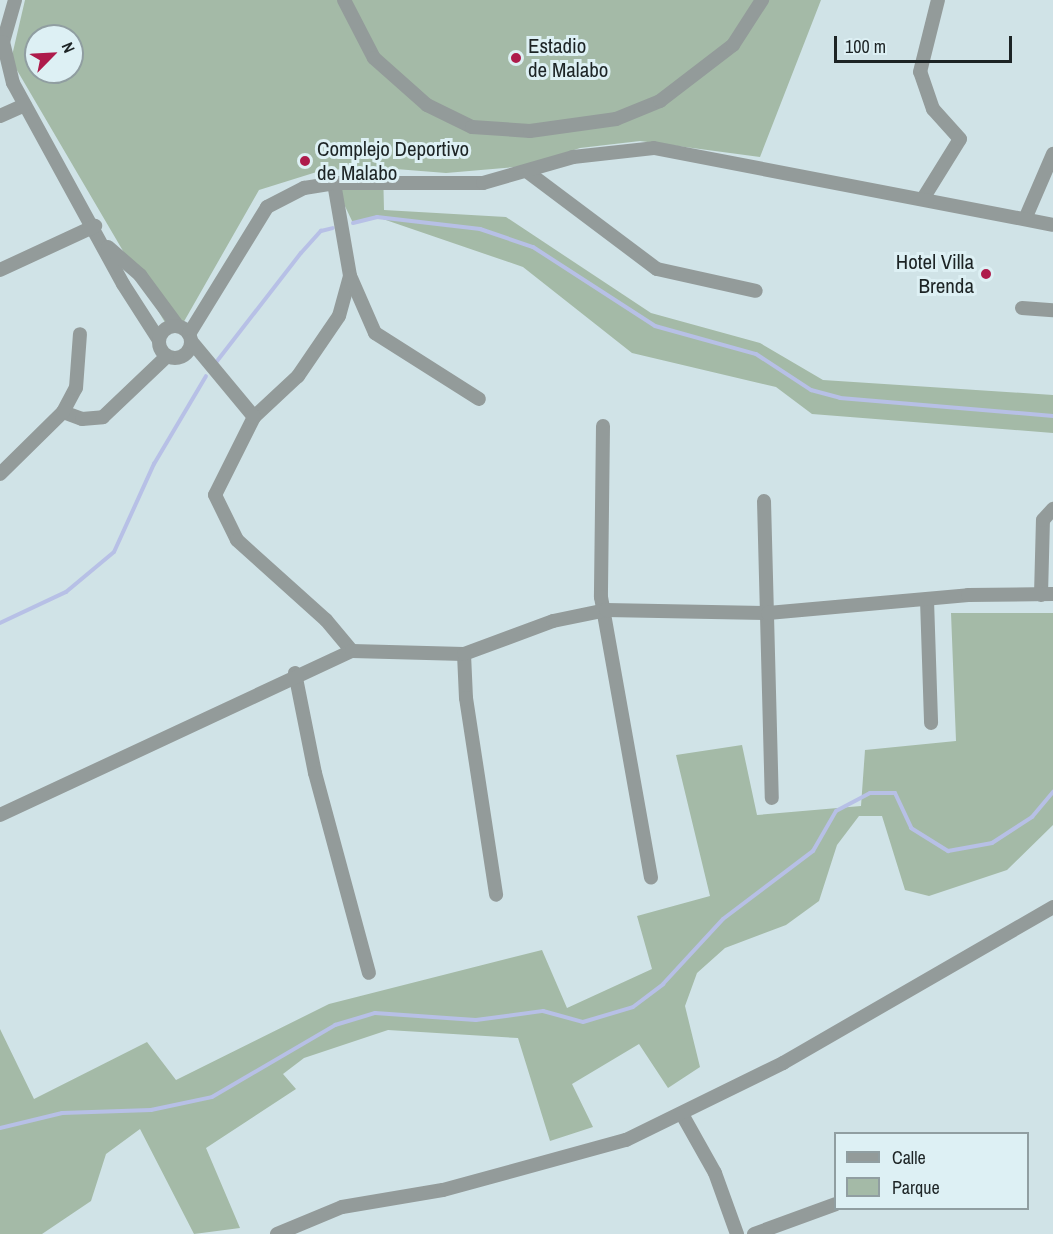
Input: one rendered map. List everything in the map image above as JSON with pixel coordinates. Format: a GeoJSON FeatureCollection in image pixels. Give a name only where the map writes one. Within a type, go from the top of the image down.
{"type":"FeatureCollection","features":[{"type":"Feature","properties":{"kind":"street"},"geometry":{"type":"LineString","coordinates":[[15,0],[3,42],[5,61],[25,105],[167,356]]}},
{"type":"Feature","properties":{"kind":"street"},"geometry":{"type":"LineString","coordinates":[[344,0],[374,57],[427,105],[472,127],[530,131],[616,119],[660,101],[733,45],[762,0]]}},
{"type":"Feature","properties":{"kind":"street"},"geometry":{"type":"LineString","coordinates":[[924,197],[960,140],[933,109],[920,72],[938,0]]}},
{"type":"Feature","properties":{"kind":"street"},"geometry":{"type":"LineString","coordinates":[[0,116],[25,105]]}},
{"type":"Feature","properties":{"kind":"street"},"geometry":{"type":"LineString","coordinates":[[63,412],[82,419],[103,417],[167,356],[180,357],[267,207],[304,188],[334,183],[465,184],[530,173],[573,157],[654,148],[924,197],[1053,225]]}},
{"type":"Feature","properties":{"kind":"street"},"geometry":{"type":"LineString","coordinates":[[1025,219],[1053,154]]}},
{"type":"Feature","properties":{"kind":"street"},"geometry":{"type":"LineString","coordinates":[[530,173],[657,269],[756,291]]}},
{"type":"Feature","properties":{"kind":"street"},"geometry":{"type":"LineString","coordinates":[[334,183],[350,276],[375,333],[478,399]]}},
{"type":"Feature","properties":{"kind":"street"},"geometry":{"type":"LineString","coordinates":[[0,270],[95,226]]}},
{"type":"Feature","properties":{"kind":"street"},"geometry":{"type":"LineString","coordinates":[[104,243],[140,275],[177,325],[254,417]]}},
{"type":"Feature","properties":{"kind":"street"},"geometry":{"type":"LineString","coordinates":[[350,276],[339,316],[325,341],[254,417],[218,482],[216,507],[237,540],[326,620],[352,651]]}},
{"type":"Feature","properties":{"kind":"street"},"geometry":{"type":"LineString","coordinates":[[1022,308],[1053,310]]}},
{"type":"Feature","properties":{"kind":"street"},"geometry":{"type":"LineString","coordinates":[[159,340],[167,328],[177,325]]}},
{"type":"Feature","properties":{"kind":"street"},"geometry":{"type":"LineString","coordinates":[[0,474],[63,412],[80,372],[80,334]]}},
{"type":"Feature","properties":{"kind":"street"},"geometry":{"type":"LineString","coordinates":[[603,426],[600,570],[651,878]]}},
{"type":"Feature","properties":{"kind":"street"},"geometry":{"type":"LineString","coordinates":[[764,501],[772,798]]}},
{"type":"Feature","properties":{"kind":"street"},"geometry":{"type":"LineString","coordinates":[[0,815],[295,673],[352,651],[464,654],[553,621],[606,610],[768,613],[927,600],[1047,595],[1043,520],[1053,509]]}},
{"type":"Feature","properties":{"kind":"street"},"geometry":{"type":"LineString","coordinates":[[927,600],[931,723]]}},
{"type":"Feature","properties":{"kind":"street"},"geometry":{"type":"LineString","coordinates":[[464,654],[496,896]]}},
{"type":"Feature","properties":{"kind":"street"},"geometry":{"type":"LineString","coordinates":[[295,673],[315,773],[369,973]]}},
{"type":"Feature","properties":{"kind":"street"},"geometry":{"type":"LineString","coordinates":[[277,1234],[342,1207],[541,1166],[683,1116],[1053,906]]}},
{"type":"Feature","properties":{"kind":"street"},"geometry":{"type":"LineString","coordinates":[[683,1116],[715,1173],[737,1234]]}},
{"type":"Feature","properties":{"kind":"street"},"geometry":{"type":"LineString","coordinates":[[754,1234],[834,1205]]}},
{"type":"Feature","properties":{"kind":"green space","name":"Complejo Deportivo de Malabo"},"geometry":{"type":"Polygon","coordinates":[[[25,0],[821,0],[760,157],[640,141],[580,148],[526,166],[446,173],[383,168],[384,210],[506,217],[651,313],[760,343],[823,380],[1053,395],[1053,433],[812,414],[776,387],[632,353],[523,267],[377,217],[353,223],[334,183],[379,168],[323,170],[259,190],[182,325],[170,331],[25,84],[84,84],[84,24],[24,24],[24,82],[11,60],[25,0]]]}},
{"type":"Feature","properties":{"kind":"green space"},"geometry":{"type":"Polygon","coordinates":[[[951,613],[1053,613],[1053,825],[1007,870],[929,896],[905,890],[882,816],[859,816],[837,845],[819,901],[786,925],[725,948],[697,973],[685,1006],[700,1067],[668,1088],[639,1044],[572,1084],[593,1127],[550,1141],[518,1038],[388,1030],[304,1058],[283,1074],[296,1089],[206,1148],[240,1228],[194,1234],[140,1129],[106,1154],[91,1201],[42,1234],[0,1234],[0,1029],[34,1099],[147,1042],[176,1080],[329,1004],[542,950],[567,1008],[652,969],[637,916],[710,896],[676,755],[742,745],[757,815],[861,806],[865,750],[956,741],[951,613]]]}},
{"type":"Feature","properties":{"kind":"waterway"},"geometry":{"type":"LineString","coordinates":[[353,223],[377,217],[480,229],[533,247],[655,326],[756,354],[811,390],[840,398],[1053,416]]}},
{"type":"Feature","properties":{"kind":"waterway"},"geometry":{"type":"LineString","coordinates":[[214,365],[301,253],[321,231],[333,228]]}},
{"type":"Feature","properties":{"kind":"waterway"},"geometry":{"type":"LineString","coordinates":[[0,623],[66,592],[114,552],[154,464],[206,376]]}},
{"type":"Feature","properties":{"kind":"waterway"},"geometry":{"type":"LineString","coordinates":[[0,1128],[62,1113],[151,1110],[212,1097],[335,1025],[375,1013],[476,1020],[543,1011],[583,1022],[633,1007],[663,984],[723,919],[813,851],[836,811],[870,793],[895,793],[911,828],[948,851],[992,843],[1032,817],[1053,792]]}},
{"type":"Feature","properties":{"kind":"place","name":"Estadio de Malabo"},"geometry":{"type":"Point","coordinates":[516,58]}},
{"type":"Feature","properties":{"kind":"place","name":"Complejo Deportivo de Malabo"},"geometry":{"type":"Point","coordinates":[305,161]}},
{"type":"Feature","properties":{"kind":"place","name":"Hotel Villa Brenda"},"geometry":{"type":"Point","coordinates":[986,274]}}]}
